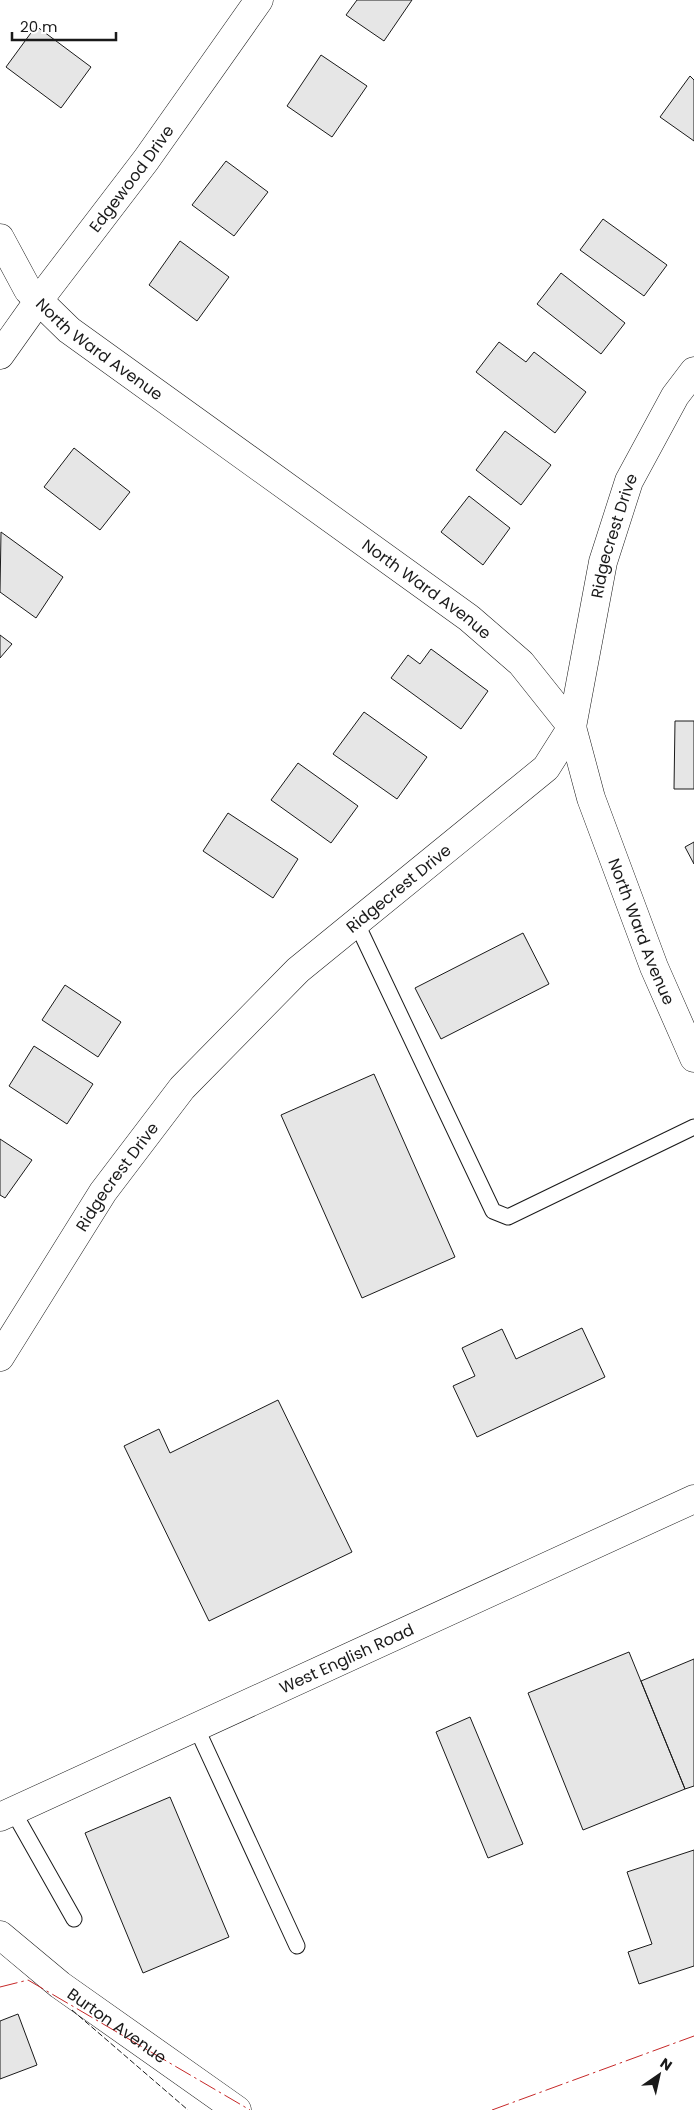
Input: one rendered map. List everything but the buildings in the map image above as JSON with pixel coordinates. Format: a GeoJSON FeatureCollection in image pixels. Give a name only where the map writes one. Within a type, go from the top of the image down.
{"type":"FeatureCollection","features":[{"type":"Feature","properties":{"kind":"street","name":"Edgewood Drive"},"geometry":{"type":"LineString","coordinates":[[0,355],[39,300],[146,160],[259,0]]}},
{"type":"Feature","properties":{"kind":"street","name":"North Ward Avenue"},"geometry":{"type":"LineString","coordinates":[[0,238],[28,290],[69,330],[469,618],[521,663],[572,727],[591,798],[654,966],[694,1058]]}},
{"type":"Feature","properties":{"kind":"street","name":"Ridgecrest Drive"},"geometry":{"type":"LineString","coordinates":[[0,1357],[103,1192],[182,1088],[298,970],[546,768],[572,727],[603,562],[629,481],[675,396],[694,371]]}},
{"type":"Feature","properties":{"kind":"street","name":"West English Road"},"geometry":{"type":"LineString","coordinates":[[6,1814],[694,1499]]}},
{"type":"Feature","properties":{"kind":"street","name":"Burton Avenue"},"geometry":{"type":"LineString","coordinates":[[0,1935],[60,1985],[237,2110]]}},
{"type":"Feature","properties":{"kind":"lane"},"geometry":{"type":"LineString","coordinates":[[356,922],[493,1211],[508,1217],[694,1127]]}},
{"type":"Feature","properties":{"kind":"lane"},"geometry":{"type":"LineString","coordinates":[[196,1727],[297,1946]]}},
{"type":"Feature","properties":{"kind":"lane"},"geometry":{"type":"LineString","coordinates":[[6,1814],[74,1919]]}},
{"type":"Feature","properties":{"kind":"fence"},"geometry":{"type":"LineString","coordinates":[[72,2010],[188,2110]]}},
{"type":"Feature","properties":{"kind":"power"},"geometry":{"type":"LineString","coordinates":[[0,1987],[28,1980],[250,2110]]}},
{"type":"Feature","properties":{"kind":"power"},"geometry":{"type":"LineString","coordinates":[[492,2110],[694,2036]]}}]}
